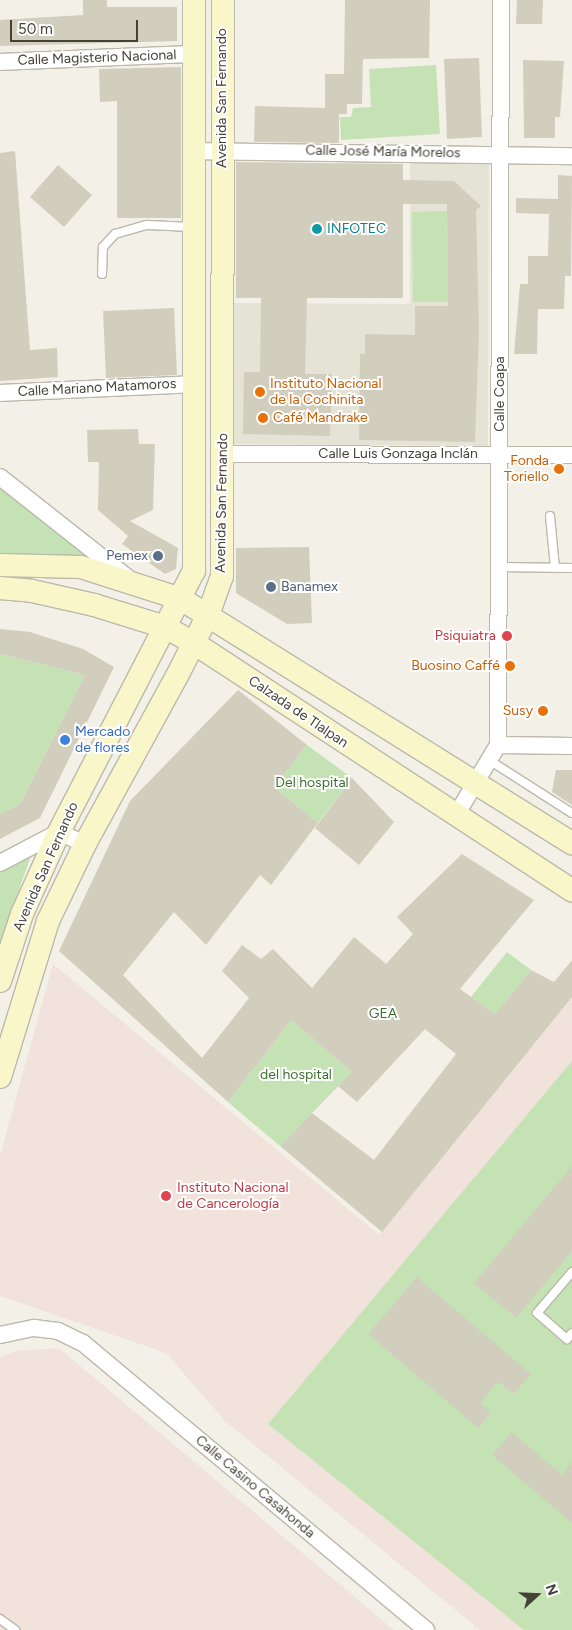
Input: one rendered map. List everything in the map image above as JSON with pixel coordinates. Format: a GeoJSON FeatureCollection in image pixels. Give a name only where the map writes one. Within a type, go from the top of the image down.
{"type":"FeatureCollection","features":[{"type":"Feature","properties":{"kind":"main road","name":"Avenida San Fernando"},"geometry":{"type":"LineString","coordinates":[[0,981],[22,914],[59,832],[194,571],[194,0]]}},
{"type":"Feature","properties":{"kind":"main road","name":"Avenida San Fernando"},"geometry":{"type":"LineString","coordinates":[[0,1077],[48,921],[85,844],[194,643],[208,615],[222,576],[225,454],[222,151],[223,0]]}},
{"type":"Feature","properties":{"kind":"main road"},"geometry":{"type":"LineString","coordinates":[[0,565],[81,567],[181,599],[572,843]]}},
{"type":"Feature","properties":{"kind":"main road","name":"Calzada de Tlalpan"},"geometry":{"type":"LineString","coordinates":[[0,588],[32,591],[85,603],[165,627],[194,643],[455,817],[572,890]]}},
{"type":"Feature","properties":{"kind":"street","name":"Calle Coapa"},"geometry":{"type":"LineString","coordinates":[[498,745],[501,0]]}},
{"type":"Feature","properties":{"kind":"street","name":"Calle Magisterio Nacional"},"geometry":{"type":"LineString","coordinates":[[0,62],[194,54]]}},
{"type":"Feature","properties":{"kind":"street","name":"Calle José María Morelos"},"geometry":{"type":"LineString","coordinates":[[194,151],[572,156]]}},
{"type":"Feature","properties":{"kind":"street","name":"Calle Mariano Matamoros"},"geometry":{"type":"LineString","coordinates":[[0,392],[195,384]]}},
{"type":"Feature","properties":{"kind":"street","name":"Calle Luis Gonzaga Inclán"},"geometry":{"type":"LineString","coordinates":[[225,454],[572,455]]}},
{"type":"Feature","properties":{"kind":"street"},"geometry":{"type":"LineString","coordinates":[[0,477],[135,583]]}},
{"type":"Feature","properties":{"kind":"street"},"geometry":{"type":"LineString","coordinates":[[455,817],[498,745],[572,746]]}},
{"type":"Feature","properties":{"kind":"street"},"geometry":{"type":"LineString","coordinates":[[0,863],[59,832],[85,844]]}},
{"type":"Feature","properties":{"kind":"street","name":"Calle Casino Casahonda"},"geometry":{"type":"LineString","coordinates":[[0,1335],[34,1328],[58,1331],[83,1343],[426,1630]]}},
{"type":"Feature","properties":{"kind":"lane"},"geometry":{"type":"LineString","coordinates":[[102,274],[103,247],[115,234],[147,225],[194,227]]}},
{"type":"Feature","properties":{"kind":"lane"},"geometry":{"type":"LineString","coordinates":[[550,516],[555,568]]}},
{"type":"Feature","properties":{"kind":"lane"},"geometry":{"type":"LineString","coordinates":[[499,567],[572,568]]}},
{"type":"Feature","properties":{"kind":"lane"},"geometry":{"type":"LineString","coordinates":[[489,760],[572,813]]}},
{"type":"Feature","properties":{"kind":"lane"},"geometry":{"type":"LineString","coordinates":[[572,1272],[537,1313],[567,1340],[572,1333]]}},
{"type":"Feature","properties":{"kind":"lane"},"geometry":{"type":"LineString","coordinates":[[0,1619],[16,1630]]}},
{"type":"Feature","properties":{"kind":"shaded area"},"geometry":{"type":"Polygon","coordinates":[[[410,161],[489,161],[488,446],[232,444],[232,303],[410,304],[410,161]]]}},
{"type":"Feature","properties":{"kind":"shaded area"},"geometry":{"type":"Polygon","coordinates":[[[53,964],[379,1235],[572,997],[572,1630],[480,1630],[225,1421],[166,1353],[0,1296],[0,1156],[53,964]]]}},
{"type":"Feature","properties":{"kind":"shaded area"},"geometry":{"type":"Polygon","coordinates":[[[59,1348],[394,1630],[0,1630],[0,1357],[16,1351],[59,1348]]]}},
{"type":"Feature","properties":{"kind":"green space"},"geometry":{"type":"Polygon","coordinates":[[[436,65],[440,134],[341,140],[340,117],[351,117],[353,108],[371,107],[369,69],[436,65]]]}},
{"type":"Feature","properties":{"kind":"green space"},"geometry":{"type":"Polygon","coordinates":[[[447,211],[448,302],[413,302],[412,212],[447,211]]]}},
{"type":"Feature","properties":{"kind":"green space"},"geometry":{"type":"Polygon","coordinates":[[[0,488],[91,559],[0,561],[0,488]]]}},
{"type":"Feature","properties":{"kind":"green space"},"geometry":{"type":"Polygon","coordinates":[[[0,654],[85,675],[20,804],[0,814],[0,654]]]}},
{"type":"Feature","properties":{"kind":"green space","name":"Del hospital"},"geometry":{"type":"Polygon","coordinates":[[[307,745],[352,778],[318,823],[274,787],[307,745]]]}},
{"type":"Feature","properties":{"kind":"green space"},"geometry":{"type":"Polygon","coordinates":[[[31,856],[0,943],[0,871],[31,856]]]}},
{"type":"Feature","properties":{"kind":"green space"},"geometry":{"type":"Polygon","coordinates":[[[507,952],[531,970],[495,1014],[471,997],[507,952]]]}},
{"type":"Feature","properties":{"kind":"green space","name":"del hospital"},"geometry":{"type":"Polygon","coordinates":[[[291,1020],[352,1072],[280,1146],[228,1102],[291,1020]]]}},
{"type":"Feature","properties":{"kind":"green space"},"geometry":{"type":"Polygon","coordinates":[[[572,1061],[572,1630],[524,1630],[268,1424],[572,1061]]]}},
{"type":"Feature","properties":{"kind":"building"},"geometry":{"type":"Polygon","coordinates":[[[83,0],[107,0],[107,7],[177,7],[177,41],[0,46],[0,20],[83,15],[83,0]]]}},
{"type":"Feature","properties":{"kind":"building"},"geometry":{"type":"Polygon","coordinates":[[[345,0],[430,0],[429,58],[363,59],[362,104],[347,104],[347,114],[339,114],[339,143],[254,142],[255,106],[325,108],[325,74],[344,74],[345,0]]]}},
{"type":"Feature","properties":{"kind":"building"},"geometry":{"type":"Polygon","coordinates":[[[517,0],[543,0],[542,24],[516,24],[517,0]]]}},
{"type":"Feature","properties":{"kind":"building"},"geometry":{"type":"Polygon","coordinates":[[[479,58],[482,137],[447,139],[444,59],[479,58]]]}},
{"type":"Feature","properties":{"kind":"building"},"geometry":{"type":"Polygon","coordinates":[[[523,60],[564,61],[560,117],[555,117],[555,138],[524,138],[523,60]]]}},
{"type":"Feature","properties":{"kind":"building"},"geometry":{"type":"Polygon","coordinates":[[[181,67],[181,218],[117,218],[117,101],[100,102],[99,69],[181,67]]]}},
{"type":"Feature","properties":{"kind":"building"},"geometry":{"type":"Polygon","coordinates":[[[15,151],[30,350],[57,348],[58,377],[0,381],[0,153],[15,151]]]}},
{"type":"Feature","properties":{"kind":"building"},"geometry":{"type":"Polygon","coordinates":[[[236,162],[403,164],[403,180],[454,181],[481,206],[476,210],[479,329],[475,442],[359,440],[360,354],[365,354],[365,334],[415,335],[415,306],[448,306],[447,204],[403,204],[403,298],[307,298],[305,374],[332,374],[330,436],[243,434],[244,372],[260,372],[261,298],[236,298],[236,162]]]}},
{"type":"Feature","properties":{"kind":"building"},"geometry":{"type":"Polygon","coordinates":[[[58,165],[92,195],[64,227],[30,197],[58,165]]]}},
{"type":"Feature","properties":{"kind":"building"},"geometry":{"type":"Polygon","coordinates":[[[558,175],[572,176],[571,276],[565,276],[564,309],[538,309],[537,354],[514,354],[520,284],[528,284],[528,256],[548,256],[549,214],[516,213],[516,198],[558,199],[558,175]]]}},
{"type":"Feature","properties":{"kind":"building"},"geometry":{"type":"Polygon","coordinates":[[[174,308],[177,375],[106,378],[103,311],[174,308]]]}},
{"type":"Feature","properties":{"kind":"building"},"geometry":{"type":"Polygon","coordinates":[[[138,429],[139,444],[155,444],[153,510],[130,521],[178,548],[176,569],[165,574],[122,544],[128,536],[98,510],[99,462],[88,462],[87,430],[138,429]]]}},
{"type":"Feature","properties":{"kind":"building"},"geometry":{"type":"Polygon","coordinates":[[[309,547],[312,623],[287,624],[236,593],[236,548],[309,547]]]}},
{"type":"Feature","properties":{"kind":"building","name":"Mercado de flores"},"geometry":{"type":"Polygon","coordinates":[[[0,629],[30,632],[83,649],[114,667],[40,818],[0,839],[0,814],[20,804],[85,675],[0,654],[0,629]]]}},
{"type":"Feature","properties":{"kind":"building"},"geometry":{"type":"Polygon","coordinates":[[[238,690],[307,745],[274,787],[318,823],[271,885],[260,875],[206,945],[174,912],[123,975],[202,1058],[249,998],[222,971],[242,945],[261,959],[273,949],[312,988],[354,937],[386,964],[413,934],[397,917],[462,854],[534,900],[460,989],[495,1014],[531,970],[554,982],[572,960],[572,997],[382,1232],[280,1146],[312,1113],[374,1160],[456,1054],[425,1029],[357,1102],[338,1086],[352,1072],[291,1020],[228,1102],[59,951],[130,801],[238,690]]]}},
{"type":"Feature","properties":{"kind":"building"},"geometry":{"type":"Polygon","coordinates":[[[556,770],[572,770],[572,805],[552,792],[556,770]]]}},
{"type":"Feature","properties":{"kind":"building"},"geometry":{"type":"Polygon","coordinates":[[[352,778],[394,822],[359,865],[315,828],[352,778]]]}},
{"type":"Feature","properties":{"kind":"building"},"geometry":{"type":"Polygon","coordinates":[[[572,1166],[572,1251],[516,1318],[474,1283],[572,1166]]]}},
{"type":"Feature","properties":{"kind":"building"},"geometry":{"type":"Polygon","coordinates":[[[417,1277],[531,1374],[514,1394],[498,1382],[480,1403],[491,1413],[478,1428],[368,1334],[417,1277]]]}},
{"type":"Feature","properties":{"kind":"building"},"geometry":{"type":"Polygon","coordinates":[[[512,1432],[562,1475],[572,1462],[572,1523],[492,1455],[512,1432]]]}},
{"type":"Feature","properties":{"kind":"place","name":"INFOTEC"},"geometry":{"type":"Point","coordinates":[317,229]}},
{"type":"Feature","properties":{"kind":"place","name":"Instituto Nacional de la Cochinita"},"geometry":{"type":"Point","coordinates":[260,392]}},
{"type":"Feature","properties":{"kind":"place","name":"Café Mandrake"},"geometry":{"type":"Point","coordinates":[263,418]}},
{"type":"Feature","properties":{"kind":"place","name":"Fonda Toriello"},"geometry":{"type":"Point","coordinates":[559,469]}},
{"type":"Feature","properties":{"kind":"place","name":"Pemex"},"geometry":{"type":"Point","coordinates":[158,556]}},
{"type":"Feature","properties":{"kind":"place","name":"Banamex"},"geometry":{"type":"Point","coordinates":[271,587]}},
{"type":"Feature","properties":{"kind":"place","name":"Psiquiatra"},"geometry":{"type":"Point","coordinates":[507,636]}},
{"type":"Feature","properties":{"kind":"place","name":"Buosino Caffé"},"geometry":{"type":"Point","coordinates":[510,666]}},
{"type":"Feature","properties":{"kind":"place","name":"Susy"},"geometry":{"type":"Point","coordinates":[543,711]}},
{"type":"Feature","properties":{"kind":"place","name":"Mercado de flores"},"geometry":{"type":"Point","coordinates":[65,740]}},
{"type":"Feature","properties":{"kind":"place","name":"Instituto Nacional de Cancerología"},"geometry":{"type":"Point","coordinates":[166,1196]}},
{"type":"Feature","properties":{"kind":"park label","name":"GEA"},"geometry":{"type":"Point","coordinates":[383,1014]}}]}
